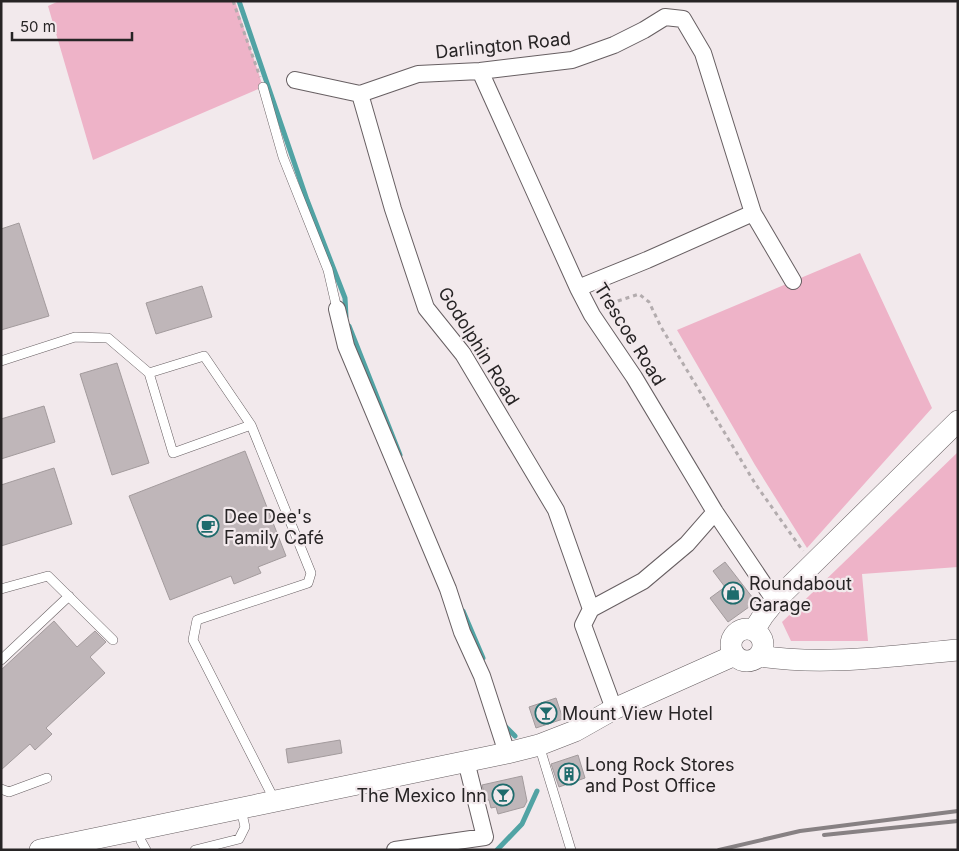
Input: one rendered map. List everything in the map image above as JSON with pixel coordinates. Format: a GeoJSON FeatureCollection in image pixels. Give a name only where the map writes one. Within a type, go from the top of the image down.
{"type":"FeatureCollection","features":[{"type":"Feature","properties":{"kind":"street","name":"Darlington Road"},"geometry":{"type":"LineString","coordinates":[[360,94],[418,74],[480,71],[572,60],[614,45],[665,17],[683,19],[703,53],[753,213],[793,281]]}},
{"type":"Feature","properties":{"kind":"street","name":"Trescoe Road"},"geometry":{"type":"LineString","coordinates":[[480,71],[592,315],[634,377],[715,512],[775,601]]}},
{"type":"Feature","properties":{"kind":"street"},"geometry":{"type":"LineString","coordinates":[[296,80],[360,94]]}},
{"type":"Feature","properties":{"kind":"street","name":"Godolphin Road"},"geometry":{"type":"LineString","coordinates":[[360,94],[393,209],[426,308],[463,354],[556,510],[591,609]]}},
{"type":"Feature","properties":{"kind":"street"},"geometry":{"type":"LineString","coordinates":[[578,288],[753,213]]}},
{"type":"Feature","properties":{"kind":"street"},"geometry":{"type":"LineString","coordinates":[[337,309],[346,346],[448,589],[462,632],[482,676],[507,753]]}},
{"type":"Feature","properties":{"kind":"street"},"geometry":{"type":"LineString","coordinates":[[754,630],[775,601],[958,421]]}},
{"type":"Feature","properties":{"kind":"street"},"geometry":{"type":"LineString","coordinates":[[614,709],[583,625],[591,609],[643,580],[687,544],[715,512]]}},
{"type":"Feature","properties":{"kind":"street"},"geometry":{"type":"LineString","coordinates":[[759,656],[763,644],[759,634],[754,630],[745,629],[735,634],[731,645],[735,655],[749,661],[759,656],[780,659],[856,659],[958,650]]}},
{"type":"Feature","properties":{"kind":"street"},"geometry":{"type":"LineString","coordinates":[[40,850],[539,745],[575,731],[614,709],[735,655]]}},
{"type":"Feature","properties":{"kind":"street"},"geometry":{"type":"LineString","coordinates":[[395,850],[484,837],[466,761]]}},
{"type":"Feature","properties":{"kind":"lane"},"geometry":{"type":"LineString","coordinates":[[263,87],[283,157],[328,270],[337,309]]}},
{"type":"Feature","properties":{"kind":"lane"},"geometry":{"type":"LineString","coordinates":[[1,361],[75,337],[108,338],[148,373],[173,453],[251,425]]}},
{"type":"Feature","properties":{"kind":"lane"},"geometry":{"type":"LineString","coordinates":[[148,373],[204,356],[251,425],[311,573],[308,583],[197,620],[193,640],[275,801]]}},
{"type":"Feature","properties":{"kind":"lane"},"geometry":{"type":"LineString","coordinates":[[1,589],[48,576],[113,640]]}},
{"type":"Feature","properties":{"kind":"lane"},"geometry":{"type":"LineString","coordinates":[[1,660],[69,596]]}},
{"type":"Feature","properties":{"kind":"lane"},"geometry":{"type":"LineString","coordinates":[[539,745],[571,850]]}},
{"type":"Feature","properties":{"kind":"lane"},"geometry":{"type":"LineString","coordinates":[[1,789],[9,792],[47,778]]}},
{"type":"Feature","properties":{"kind":"lane"},"geometry":{"type":"LineString","coordinates":[[195,850],[239,839],[245,827],[241,809]]}},
{"type":"Feature","properties":{"kind":"lane"},"geometry":{"type":"LineString","coordinates":[[139,830],[141,841],[146,850]]}},
{"type":"Feature","properties":{"kind":"path"},"geometry":{"type":"LineString","coordinates":[[233,1],[263,87]]}},
{"type":"Feature","properties":{"kind":"path"},"geometry":{"type":"LineString","coordinates":[[592,315],[618,301],[639,294],[649,302],[661,327],[756,485],[812,564]]}},
{"type":"Feature","properties":{"kind":"shaded area"},"geometry":{"type":"Polygon","coordinates":[[[59,1],[235,1],[263,87],[93,160],[48,6],[59,1]]]}},
{"type":"Feature","properties":{"kind":"shaded area"},"geometry":{"type":"Polygon","coordinates":[[[860,253],[932,408],[807,548],[755,465],[677,330],[860,253]]]}},
{"type":"Feature","properties":{"kind":"shaded area"},"geometry":{"type":"Polygon","coordinates":[[[958,452],[958,567],[862,574],[868,641],[791,641],[782,622],[958,452]]]}},
{"type":"Feature","properties":{"kind":"building"},"geometry":{"type":"Polygon","coordinates":[[[19,223],[49,316],[1,330],[1,229],[19,223]]]}},
{"type":"Feature","properties":{"kind":"building"},"geometry":{"type":"Polygon","coordinates":[[[202,286],[212,317],[156,334],[146,303],[202,286]]]}},
{"type":"Feature","properties":{"kind":"building"},"geometry":{"type":"Polygon","coordinates":[[[117,363],[149,463],[112,475],[80,374],[117,363]]]}},
{"type":"Feature","properties":{"kind":"building"},"geometry":{"type":"Polygon","coordinates":[[[44,406],[55,442],[1,459],[1,419],[44,406]]]}},
{"type":"Feature","properties":{"kind":"building","name":"Dee Dee's Family Café"},"geometry":{"type":"Polygon","coordinates":[[[245,451],[286,556],[258,567],[261,573],[234,584],[231,576],[170,600],[129,496],[245,451]]]}},
{"type":"Feature","properties":{"kind":"building"},"geometry":{"type":"Polygon","coordinates":[[[54,468],[72,524],[1,546],[1,485],[54,468]]]}},
{"type":"Feature","properties":{"kind":"building","name":"Roundabout Garage"},"geometry":{"type":"Polygon","coordinates":[[[725,562],[756,602],[728,622],[710,598],[725,587],[713,571],[725,562]]]}},
{"type":"Feature","properties":{"kind":"building"},"geometry":{"type":"Polygon","coordinates":[[[54,621],[77,647],[95,631],[106,642],[90,657],[105,673],[46,728],[52,734],[35,750],[30,744],[1,770],[1,670],[54,621]]]}},
{"type":"Feature","properties":{"kind":"building","name":"Mount View Hotel"},"geometry":{"type":"Polygon","coordinates":[[[556,698],[563,719],[536,728],[529,707],[556,698]]]}},
{"type":"Feature","properties":{"kind":"building"},"geometry":{"type":"Polygon","coordinates":[[[340,740],[342,753],[288,763],[286,749],[340,740]]]}},
{"type":"Feature","properties":{"kind":"building","name":"Long Rock Stores and Post Office"},"geometry":{"type":"Polygon","coordinates":[[[578,755],[585,778],[559,787],[551,764],[578,755]]]}},
{"type":"Feature","properties":{"kind":"building","name":"The Mexico Inn"},"geometry":{"type":"Polygon","coordinates":[[[522,776],[527,801],[524,807],[498,814],[496,807],[491,808],[489,800],[486,800],[482,785],[522,776]]]}},
{"type":"Feature","properties":{"kind":"waterway"},"geometry":{"type":"LineString","coordinates":[[239,1],[307,200],[345,298],[346,317]]}},
{"type":"Feature","properties":{"kind":"waterway"},"geometry":{"type":"LineString","coordinates":[[349,326],[400,455]]}},
{"type":"Feature","properties":{"kind":"waterway"},"geometry":{"type":"LineString","coordinates":[[463,611],[483,658]]}},
{"type":"Feature","properties":{"kind":"waterway"},"geometry":{"type":"LineString","coordinates":[[505,726],[515,736]]}},
{"type":"Feature","properties":{"kind":"waterway"},"geometry":{"type":"LineString","coordinates":[[497,850],[522,824],[537,791]]}},
{"type":"Feature","properties":{"kind":"railway"},"geometry":{"type":"LineString","coordinates":[[719,850],[800,831],[958,811]]}},
{"type":"Feature","properties":{"kind":"railway"},"geometry":{"type":"LineString","coordinates":[[824,835],[958,821]]}},
{"type":"Feature","properties":{"kind":"place","name":"Dee Dee's Family Café"},"geometry":{"type":"Point","coordinates":[208,526]}},
{"type":"Feature","properties":{"kind":"place","name":"Roundabout Garage"},"geometry":{"type":"Point","coordinates":[733,593]}},
{"type":"Feature","properties":{"kind":"place","name":"Mount View Hotel"},"geometry":{"type":"Point","coordinates":[546,713]}},
{"type":"Feature","properties":{"kind":"place","name":"Long Rock Stores and Post Office"},"geometry":{"type":"Point","coordinates":[569,774]}},
{"type":"Feature","properties":{"kind":"place","name":"The Mexico Inn"},"geometry":{"type":"Point","coordinates":[503,795]}}]}
